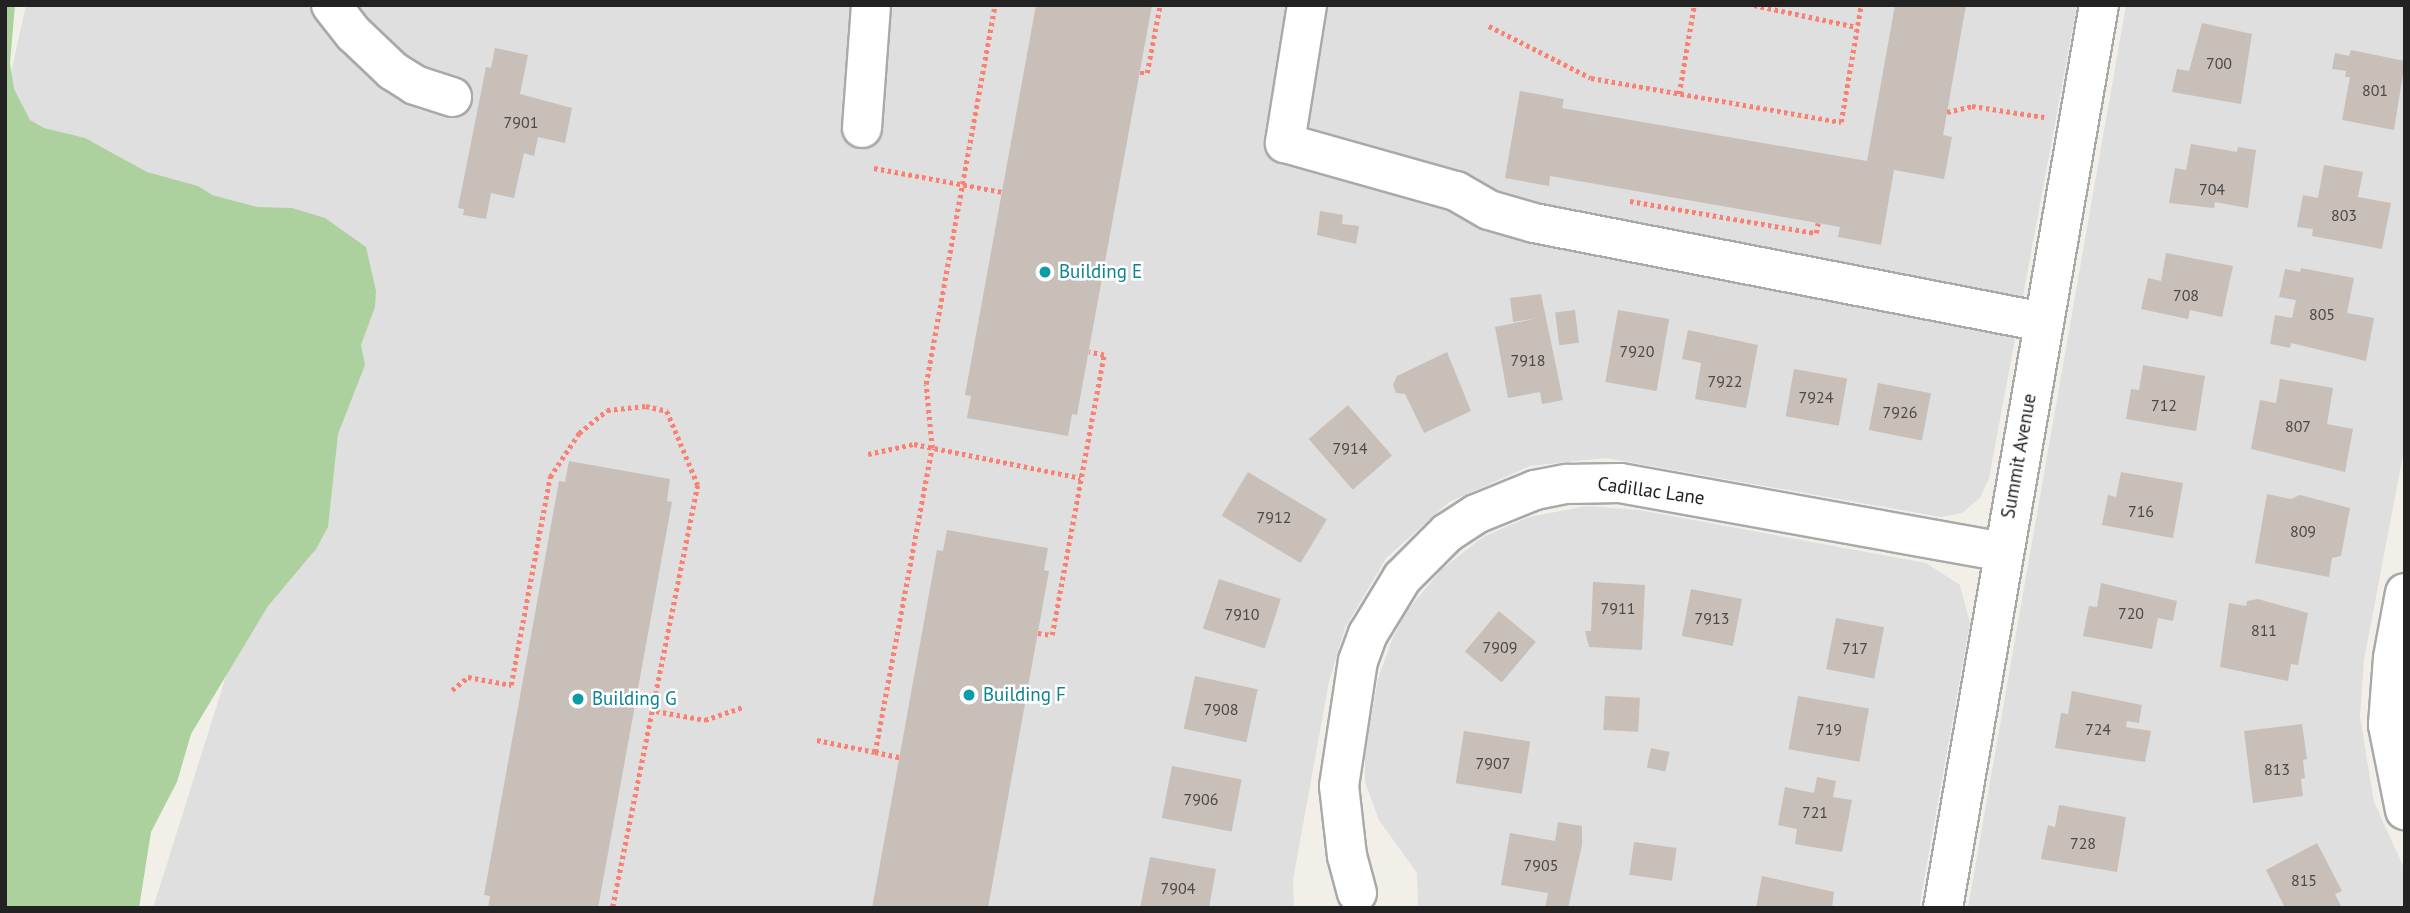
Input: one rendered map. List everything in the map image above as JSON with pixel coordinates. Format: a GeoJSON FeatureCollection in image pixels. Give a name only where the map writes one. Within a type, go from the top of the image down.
{"type":"FeatureCollection","features":[{"type":"Feature","properties":{"kind":"street"},"geometry":{"type":"LineString","coordinates":[[331,5],[354,34],[393,71],[415,85],[452,97]]}},
{"type":"Feature","properties":{"kind":"street"},"geometry":{"type":"LineString","coordinates":[[862,128],[871,5]]}},
{"type":"Feature","properties":{"kind":"street"},"geometry":{"type":"LineString","coordinates":[[1307,5],[1285,143],[1456,191],[1510,218],[2043,322]]}},
{"type":"Feature","properties":{"kind":"street","name":"Summit Avenue"},"geometry":{"type":"LineString","coordinates":[[1943,908],[2099,5]]}},
{"type":"Feature","properties":{"kind":"street","name":"Cadillac Lane"},"geometry":{"type":"LineString","coordinates":[[1357,893],[1347,856],[1339,786],[1358,661],[1378,614],[1402,578],[1447,533],[1476,514],[1535,490],[1567,484],[1620,483],[2003,552]]}},
{"type":"Feature","properties":{"kind":"street"},"geometry":{"type":"LineString","coordinates":[[2405,593],[2391,670],[2388,725],[2405,810]]}},
{"type":"Feature","properties":{"kind":"path"},"geometry":{"type":"LineString","coordinates":[[875,752],[932,447],[926,384],[995,5]]}},
{"type":"Feature","properties":{"kind":"path"},"geometry":{"type":"LineString","coordinates":[[1140,73],[1147,74],[1160,5]]}},
{"type":"Feature","properties":{"kind":"path"},"geometry":{"type":"LineString","coordinates":[[1679,94],[1694,5]]}},
{"type":"Feature","properties":{"kind":"path"},"geometry":{"type":"LineString","coordinates":[[1754,5],[1857,27]]}},
{"type":"Feature","properties":{"kind":"path"},"geometry":{"type":"LineString","coordinates":[[1489,26],[1591,78],[1841,122],[1861,5]]}},
{"type":"Feature","properties":{"kind":"path"},"geometry":{"type":"LineString","coordinates":[[1947,112],[1972,106],[2052,118]]}},
{"type":"Feature","properties":{"kind":"path"},"geometry":{"type":"LineString","coordinates":[[874,168],[1002,192]]}},
{"type":"Feature","properties":{"kind":"path"},"geometry":{"type":"LineString","coordinates":[[1624,200],[1815,233],[1818,223]]}},
{"type":"Feature","properties":{"kind":"path"},"geometry":{"type":"LineString","coordinates":[[1038,633],[1052,635],[1104,355],[1089,352]]}},
{"type":"Feature","properties":{"kind":"path"},"geometry":{"type":"LineString","coordinates":[[452,690],[468,677],[511,685],[550,477],[579,433],[607,410],[646,406],[667,411],[698,485],[656,711],[613,908]]}},
{"type":"Feature","properties":{"kind":"path"},"geometry":{"type":"LineString","coordinates":[[869,454],[914,444],[1081,478]]}},
{"type":"Feature","properties":{"kind":"path"},"geometry":{"type":"LineString","coordinates":[[656,711],[705,720],[743,707]]}},
{"type":"Feature","properties":{"kind":"path"},"geometry":{"type":"LineString","coordinates":[[817,740],[899,757]]}},
{"type":"Feature","properties":{"kind":"shaded area"},"geometry":{"type":"Polygon","coordinates":[[[26,5],[2077,5],[1989,479],[1980,498],[1962,513],[1941,517],[1606,458],[1530,466],[1449,502],[1386,558],[1345,628],[1329,682],[1293,880],[1294,908],[153,908],[322,371],[5,101],[26,5]]]}},
{"type":"Feature","properties":{"kind":"shaded area"},"geometry":{"type":"Polygon","coordinates":[[[2126,5],[2405,5],[2405,445],[2364,660],[2360,717],[2374,802],[2405,870],[2405,908],[1968,908],[2126,5]]]}},
{"type":"Feature","properties":{"kind":"shaded area"},"geometry":{"type":"Polygon","coordinates":[[[1587,506],[1639,510],[1926,563],[1960,585],[1970,623],[1919,908],[1418,908],[1417,873],[1379,820],[1365,782],[1365,752],[1378,679],[1393,637],[1407,611],[1441,570],[1483,537],[1529,517],[1587,506]]]}},
{"type":"Feature","properties":{"kind":"green space"},"geometry":{"type":"Polygon","coordinates":[[[5,5],[15,5],[10,63],[14,89],[30,120],[44,128],[85,138],[147,172],[198,186],[212,195],[257,207],[292,208],[325,218],[366,247],[376,291],[375,307],[361,345],[365,365],[338,434],[328,527],[316,549],[268,606],[191,734],[177,782],[151,832],[139,908],[5,908],[5,5]]]}},
{"type":"Feature","properties":{"kind":"building","name":"Building E"},"geometry":{"type":"Polygon","coordinates":[[[1036,5],[1152,5],[1077,415],[1072,414],[1068,436],[967,418],[971,396],[965,395],[1036,5]]]}},
{"type":"Feature","properties":{"kind":"building"},"geometry":{"type":"Polygon","coordinates":[[[1895,5],[1966,5],[1943,135],[1952,137],[1944,179],[1894,170],[1881,245],[1838,237],[1840,227],[1818,223],[1550,176],[1549,186],[1505,178],[1520,91],[1564,99],[1562,108],[1867,161],[1895,5]]]}},
{"type":"Feature","properties":{"kind":"building"},"geometry":{"type":"Polygon","coordinates":[[[2202,23],[2252,34],[2241,104],[2172,92],[2177,69],[2189,71],[2202,23]]]}},
{"type":"Feature","properties":{"kind":"building"},"geometry":{"type":"Polygon","coordinates":[[[495,48],[528,55],[520,94],[572,108],[565,143],[538,137],[534,156],[524,153],[514,198],[491,193],[486,219],[463,215],[464,209],[458,208],[486,67],[491,68],[495,48]]]}},
{"type":"Feature","properties":{"kind":"building"},"geometry":{"type":"Polygon","coordinates":[[[2351,50],[2405,61],[2394,130],[2342,120],[2350,77],[2345,77],[2346,71],[2332,69],[2335,53],[2349,56],[2351,50]]]}},
{"type":"Feature","properties":{"kind":"building"},"geometry":{"type":"Polygon","coordinates":[[[2191,144],[2237,152],[2238,147],[2256,150],[2248,208],[2215,202],[2214,208],[2169,203],[2175,168],[2186,170],[2191,144]]]}},
{"type":"Feature","properties":{"kind":"building"},"geometry":{"type":"Polygon","coordinates":[[[2324,165],[2363,172],[2358,197],[2391,203],[2382,249],[2312,236],[2313,229],[2297,227],[2303,195],[2318,198],[2324,165]]]}},
{"type":"Feature","properties":{"kind":"building"},"geometry":{"type":"Polygon","coordinates":[[[1320,211],[1343,215],[1342,224],[1359,226],[1356,244],[1317,235],[1320,211]]]}},
{"type":"Feature","properties":{"kind":"building"},"geometry":{"type":"Polygon","coordinates":[[[2166,253],[2233,266],[2222,317],[2190,310],[2188,319],[2141,309],[2148,278],[2161,281],[2166,253]]]}},
{"type":"Feature","properties":{"kind":"building"},"geometry":{"type":"Polygon","coordinates":[[[2301,268],[2354,278],[2347,313],[2374,318],[2366,361],[2291,343],[2290,348],[2270,344],[2275,315],[2292,318],[2296,300],[2279,297],[2285,269],[2300,272],[2301,268]]]}},
{"type":"Feature","properties":{"kind":"building"},"geometry":{"type":"Polygon","coordinates":[[[1541,294],[1563,400],[1542,404],[1540,392],[1508,398],[1495,327],[1539,318],[1513,322],[1510,298],[1541,294]]]}},
{"type":"Feature","properties":{"kind":"building"},"geometry":{"type":"Polygon","coordinates":[[[1575,310],[1579,343],[1559,345],[1555,312],[1575,310]]]}},
{"type":"Feature","properties":{"kind":"building"},"geometry":{"type":"Polygon","coordinates":[[[1618,310],[1669,319],[1657,391],[1605,382],[1618,310]]]}},
{"type":"Feature","properties":{"kind":"building"},"geometry":{"type":"Polygon","coordinates":[[[1688,330],[1758,345],[1746,408],[1695,399],[1701,363],[1682,359],[1688,330]]]}},
{"type":"Feature","properties":{"kind":"building"},"geometry":{"type":"Polygon","coordinates":[[[1447,352],[1471,411],[1424,433],[1405,394],[1396,393],[1393,385],[1397,376],[1447,352]]]}},
{"type":"Feature","properties":{"kind":"building"},"geometry":{"type":"Polygon","coordinates":[[[2143,365],[2205,376],[2196,431],[2126,419],[2131,389],[2139,390],[2143,365]]]}},
{"type":"Feature","properties":{"kind":"building"},"geometry":{"type":"Polygon","coordinates":[[[1794,369],[1847,378],[1839,426],[1786,416],[1794,369]]]}},
{"type":"Feature","properties":{"kind":"building"},"geometry":{"type":"Polygon","coordinates":[[[2280,379],[2333,388],[2327,424],[2353,429],[2345,472],[2251,449],[2260,400],[2276,403],[2280,379]]]}},
{"type":"Feature","properties":{"kind":"building"},"geometry":{"type":"Polygon","coordinates":[[[1878,383],[1931,393],[1922,440],[1869,430],[1878,383]]]}},
{"type":"Feature","properties":{"kind":"building"},"geometry":{"type":"Polygon","coordinates":[[[1348,405],[1392,456],[1353,490],[1309,439],[1348,405]]]}},
{"type":"Feature","properties":{"kind":"building","name":"Building G"},"geometry":{"type":"Polygon","coordinates":[[[569,461],[670,479],[667,501],[672,502],[598,908],[488,908],[490,896],[484,895],[559,481],[565,482],[569,461]]]}},
{"type":"Feature","properties":{"kind":"building"},"geometry":{"type":"Polygon","coordinates":[[[1248,472],[1327,519],[1301,563],[1222,516],[1248,472]]]}},
{"type":"Feature","properties":{"kind":"building"},"geometry":{"type":"Polygon","coordinates":[[[2121,472],[2183,483],[2173,538],[2102,525],[2108,495],[2116,497],[2121,472]]]}},
{"type":"Feature","properties":{"kind":"building"},"geometry":{"type":"Polygon","coordinates":[[[2267,494],[2291,499],[2300,495],[2350,508],[2341,556],[2332,558],[2329,577],[2255,563],[2267,494]]]}},
{"type":"Feature","properties":{"kind":"building","name":"Building F"},"geometry":{"type":"Polygon","coordinates":[[[947,530],[1048,548],[1044,570],[1049,571],[988,908],[872,908],[937,550],[943,551],[947,530]]]}},
{"type":"Feature","properties":{"kind":"building"},"geometry":{"type":"Polygon","coordinates":[[[1219,579],[1281,599],[1265,649],[1203,628],[1219,579]]]}},
{"type":"Feature","properties":{"kind":"building"},"geometry":{"type":"Polygon","coordinates":[[[1593,582],[1645,585],[1642,650],[1589,647],[1585,631],[1591,631],[1593,582]]]}},
{"type":"Feature","properties":{"kind":"building"},"geometry":{"type":"Polygon","coordinates":[[[2101,583],[2177,601],[2173,621],[2158,618],[2152,649],[2083,636],[2089,606],[2097,607],[2101,583]]]}},
{"type":"Feature","properties":{"kind":"building"},"geometry":{"type":"Polygon","coordinates":[[[1691,589],[1742,599],[1733,646],[1682,636],[1691,589]]]}},
{"type":"Feature","properties":{"kind":"building"},"geometry":{"type":"Polygon","coordinates":[[[2258,599],[2308,613],[2298,665],[2291,664],[2288,681],[2220,667],[2229,603],[2246,606],[2247,601],[2258,599]]]}},
{"type":"Feature","properties":{"kind":"building"},"geometry":{"type":"Polygon","coordinates":[[[1499,611],[1536,642],[1502,682],[1465,652],[1499,611]]]}},
{"type":"Feature","properties":{"kind":"building"},"geometry":{"type":"Polygon","coordinates":[[[1836,618],[1884,627],[1874,678],[1826,669],[1836,618]]]}},
{"type":"Feature","properties":{"kind":"building"},"geometry":{"type":"Polygon","coordinates":[[[1195,676],[1258,689],[1246,742],[1184,729],[1195,676]]]}},
{"type":"Feature","properties":{"kind":"building"},"geometry":{"type":"Polygon","coordinates":[[[2072,691],[2142,705],[2139,723],[2127,721],[2126,727],[2151,731],[2145,762],[2055,748],[2061,713],[2068,714],[2072,691]]]}},
{"type":"Feature","properties":{"kind":"building"},"geometry":{"type":"Polygon","coordinates":[[[1605,696],[1640,698],[1638,732],[1603,730],[1605,696]]]}},
{"type":"Feature","properties":{"kind":"building"},"geometry":{"type":"Polygon","coordinates":[[[1798,696],[1869,709],[1860,762],[1789,749],[1798,696]]]}},
{"type":"Feature","properties":{"kind":"building"},"geometry":{"type":"Polygon","coordinates":[[[2302,724],[2307,759],[2303,760],[2303,796],[2253,803],[2244,731],[2302,724]]]}},
{"type":"Feature","properties":{"kind":"building"},"geometry":{"type":"Polygon","coordinates":[[[1464,731],[1530,741],[1522,794],[1456,783],[1464,731]]]}},
{"type":"Feature","properties":{"kind":"building"},"geometry":{"type":"Polygon","coordinates":[[[1651,748],[1670,752],[1665,772],[1647,768],[1651,748]]]}},
{"type":"Feature","properties":{"kind":"building"},"geometry":{"type":"Polygon","coordinates":[[[1172,766],[1242,780],[1232,832],[1162,818],[1172,766]]]}},
{"type":"Feature","properties":{"kind":"building"},"geometry":{"type":"Polygon","coordinates":[[[1817,777],[1836,781],[1833,797],[1852,800],[1842,852],[1795,844],[1797,829],[1778,825],[1785,787],[1814,793],[1817,777]]]}},
{"type":"Feature","properties":{"kind":"building"},"geometry":{"type":"Polygon","coordinates":[[[2059,805],[2126,817],[2117,872],[2041,859],[2048,825],[2055,827],[2059,805]]]}},
{"type":"Feature","properties":{"kind":"building"},"geometry":{"type":"Polygon","coordinates":[[[1558,822],[1582,826],[1582,845],[1568,908],[1545,908],[1548,893],[1501,885],[1510,833],[1555,841],[1558,822]]]}},
{"type":"Feature","properties":{"kind":"building"},"geometry":{"type":"Polygon","coordinates":[[[1634,842],[1677,848],[1672,881],[1629,875],[1634,842]]]}},
{"type":"Feature","properties":{"kind":"building"},"geometry":{"type":"Polygon","coordinates":[[[2317,843],[2342,891],[2335,894],[2342,908],[2285,908],[2266,870],[2317,843]]]}},
{"type":"Feature","properties":{"kind":"building"},"geometry":{"type":"Polygon","coordinates":[[[1150,857],[1216,869],[1209,908],[1140,908],[1150,857]]]}},
{"type":"Feature","properties":{"kind":"building"},"geometry":{"type":"Polygon","coordinates":[[[1762,876],[1834,892],[1832,908],[1756,908],[1762,876]]]}},
{"type":"Feature","properties":{"kind":"place","name":"Building E"},"geometry":{"type":"Point","coordinates":[1045,272]}},
{"type":"Feature","properties":{"kind":"place","name":"Building F"},"geometry":{"type":"Point","coordinates":[969,695]}},
{"type":"Feature","properties":{"kind":"place","name":"Building G"},"geometry":{"type":"Point","coordinates":[578,699]}}]}
